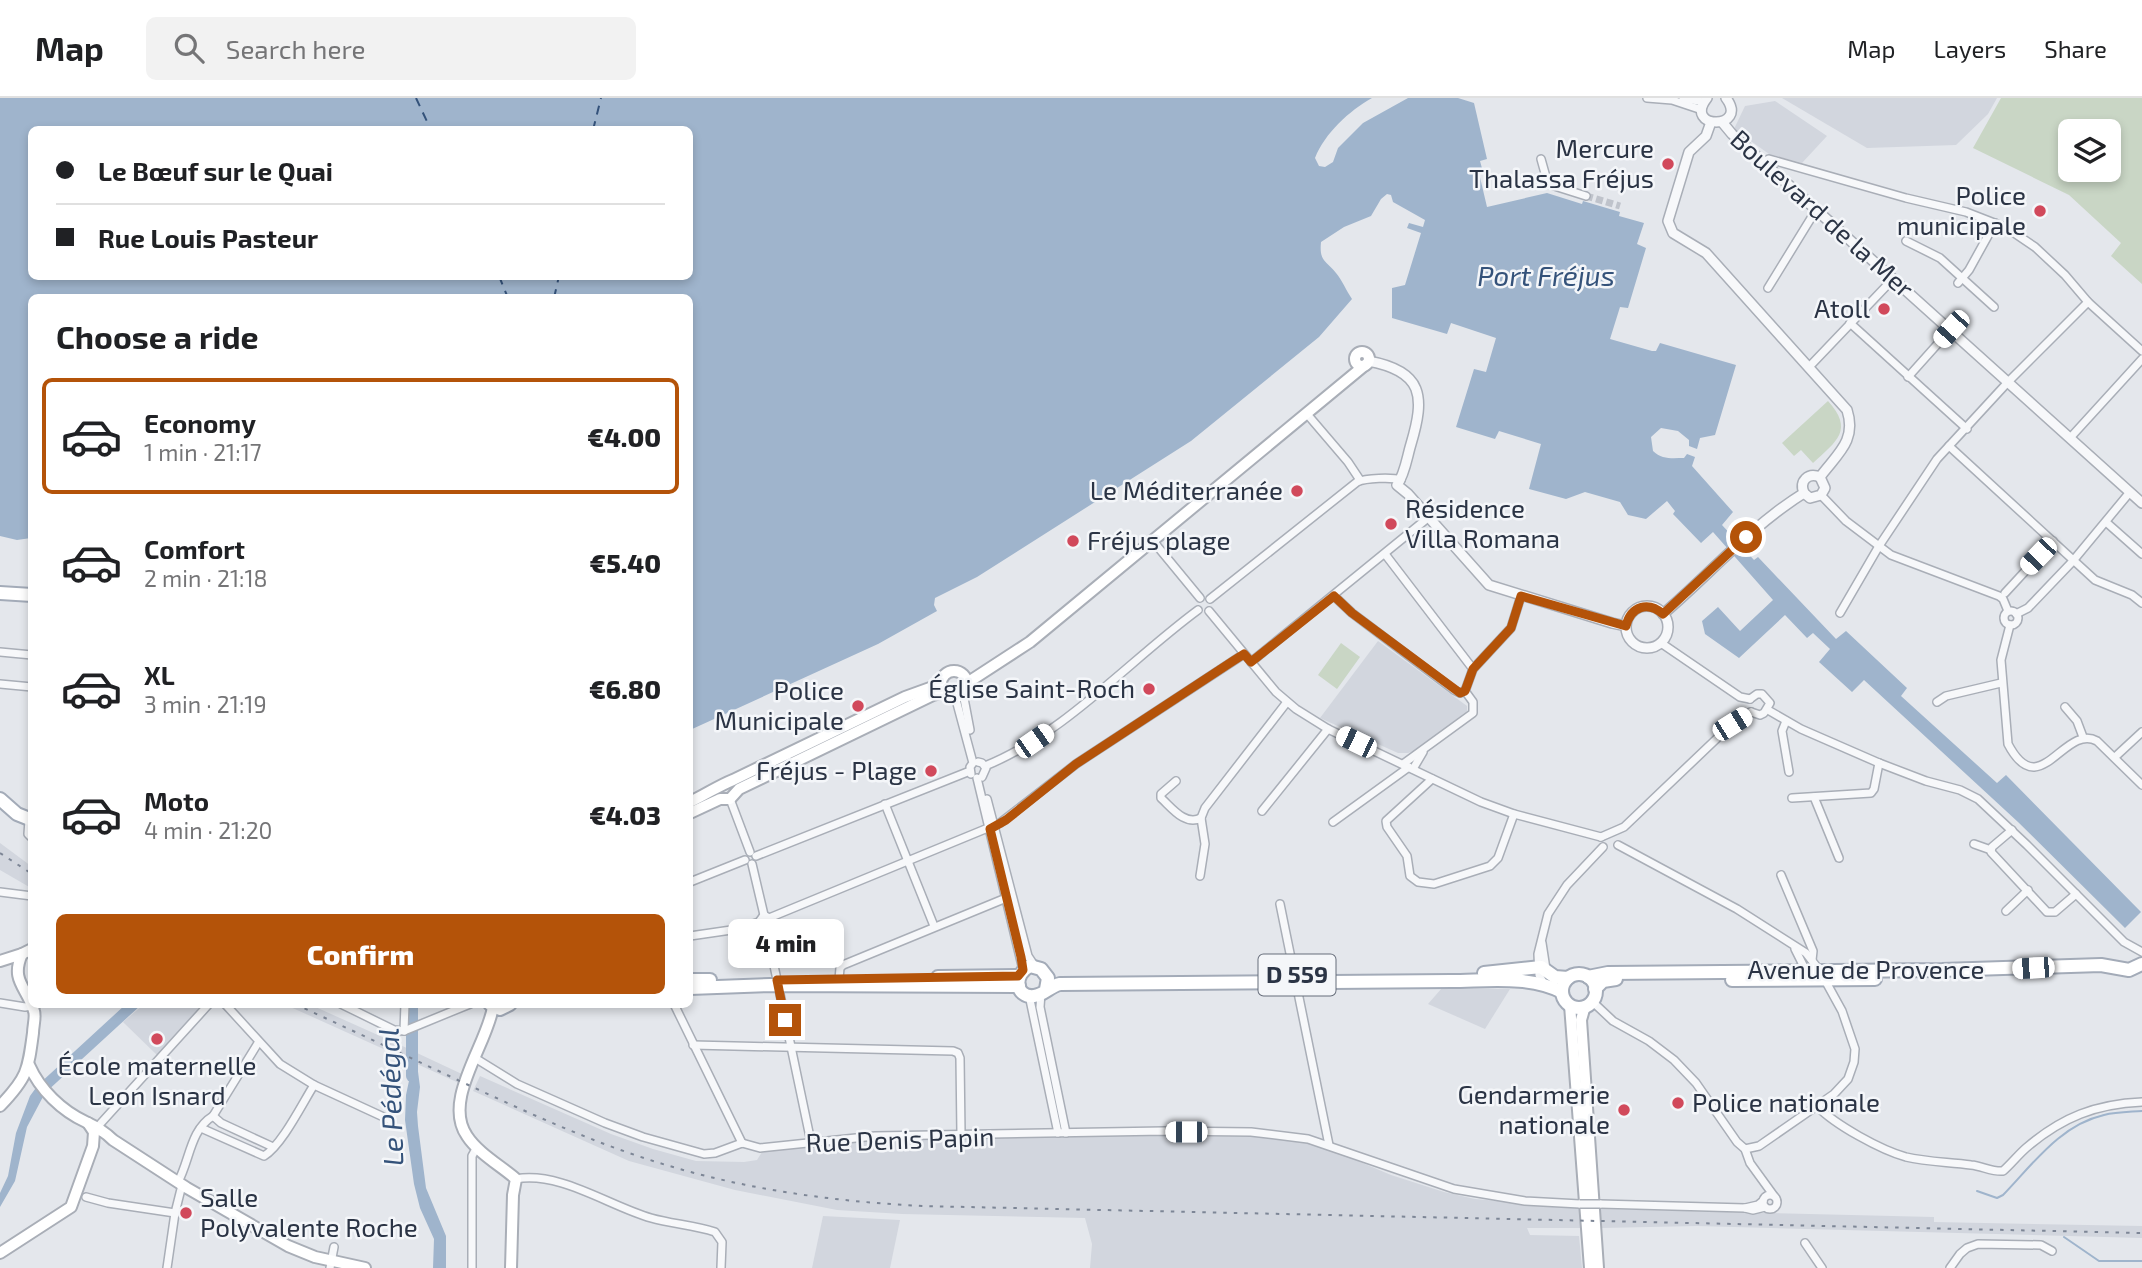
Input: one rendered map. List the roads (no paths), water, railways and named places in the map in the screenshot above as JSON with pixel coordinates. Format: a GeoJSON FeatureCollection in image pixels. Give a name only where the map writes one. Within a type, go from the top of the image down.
{"type":"FeatureCollection","features":[{"type":"Feature","properties":{"kind":"main road"},"geometry":{"type":"LineString","coordinates":[[693,800],[905,697],[943,688],[962,691],[1030,642],[1307,414],[1361,365]]}},
{"type":"Feature","properties":{"kind":"main road"},"geometry":{"type":"LineString","coordinates":[[0,586],[28,588]]}},
{"type":"Feature","properties":{"kind":"main road"},"geometry":{"type":"LineString","coordinates":[[0,593],[28,595]]}},
{"type":"Feature","properties":{"kind":"main road"},"geometry":{"type":"LineString","coordinates":[[693,812],[729,797],[739,789],[933,695],[943,688],[945,675],[955,671],[962,673],[962,691]]}},
{"type":"Feature","properties":{"kind":"main road"},"geometry":{"type":"LineString","coordinates":[[724,785],[734,787],[729,797]]}},
{"type":"Feature","properties":{"kind":"main road"},"geometry":{"type":"LineString","coordinates":[[0,799],[28,819]]}},
{"type":"Feature","properties":{"kind":"main road"},"geometry":{"type":"LineString","coordinates":[[27,951],[3,960],[17,976],[28,1000]]}},
{"type":"Feature","properties":{"kind":"main road"},"geometry":{"type":"LineString","coordinates":[[17,976],[18,965],[27,951]]}},
{"type":"Feature","properties":{"kind":"main road","name":"Avenue de Provence"},"geometry":{"type":"LineString","coordinates":[[1591,998],[1603,981],[1610,979],[2101,965],[2129,970],[2142,964]]}},
{"type":"Feature","properties":{"kind":"main road","name":"D 559"},"geometry":{"type":"LineString","coordinates":[[693,988],[839,979],[1060,984],[1296,979],[1491,973],[1538,965],[1555,977],[1568,978]]}},
{"type":"Feature","properties":{"kind":"main road","name":"Avenue de Provence"},"geometry":{"type":"LineString","coordinates":[[1588,977],[1608,972],[2102,973],[2130,977],[2142,974]]}},
{"type":"Feature","properties":{"kind":"main road"},"geometry":{"type":"LineString","coordinates":[[1591,998],[1577,1008],[1570,1005],[1564,1000],[1563,984],[1568,978],[1578,974],[1588,977],[1591,998],[1581,1020],[1598,1268]]}},
{"type":"Feature","properties":{"kind":"main road","name":"D 559"},"geometry":{"type":"LineString","coordinates":[[693,979],[777,983],[1048,982],[1046,975],[1514,981],[1544,985],[1562,992]]}},
{"type":"Feature","properties":{"kind":"main road"},"geometry":{"type":"LineString","coordinates":[[1570,1005],[1590,1268]]}},
{"type":"Feature","properties":{"kind":"main road"},"geometry":{"type":"LineString","coordinates":[[0,1106],[21,1083],[29,1065],[34,1018],[32,1008]]}},
{"type":"Feature","properties":{"kind":"main road"},"geometry":{"type":"LineString","coordinates":[[494,1008],[478,1059],[464,1088],[459,1117],[467,1136],[477,1147],[516,1179],[511,1268]]}},
{"type":"Feature","properties":{"kind":"main road"},"geometry":{"type":"LineString","coordinates":[[29,1065],[38,1084],[49,1095],[111,1140],[180,1183],[288,1246],[330,1264],[365,1268]]}},
{"type":"Feature","properties":{"kind":"main road"},"geometry":{"type":"LineString","coordinates":[[0,1112],[24,1086],[30,1083],[38,1084]]}},
{"type":"Feature","properties":{"kind":"main road"},"geometry":{"type":"LineString","coordinates":[[0,1252],[71,1208],[93,1146],[93,1125]]}},
{"type":"Feature","properties":{"kind":"main road"},"geometry":{"type":"LineString","coordinates":[[93,1146],[111,1140]]}},
{"type":"Feature","properties":{"kind":"street"},"geometry":{"type":"LineString","coordinates":[[1647,98],[1704,103]]}},
{"type":"Feature","properties":{"kind":"street"},"geometry":{"type":"LineString","coordinates":[[1683,98],[1704,103]]}},
{"type":"Feature","properties":{"kind":"street"},"geometry":{"type":"LineString","coordinates":[[1704,103],[1705,118],[1712,122],[1722,122],[1731,111],[1726,98]]}},
{"type":"Feature","properties":{"kind":"street"},"geometry":{"type":"LineString","coordinates":[[1712,122],[1706,136],[1689,152],[1669,218],[1670,229],[1706,253],[1847,410],[1851,430],[1848,440],[1819,477]]}},
{"type":"Feature","properties":{"kind":"street","name":"Boulevard de la Mer"},"geometry":{"type":"LineString","coordinates":[[1722,122],[1731,135],[1951,329],[2142,503]]}},
{"type":"Feature","properties":{"kind":"street"},"geometry":{"type":"LineString","coordinates":[[1541,159],[1548,184],[1586,197]]}},
{"type":"Feature","properties":{"kind":"street"},"geometry":{"type":"LineString","coordinates":[[1763,162],[1769,159],[1966,212],[2020,235],[2065,275],[2088,302],[2142,352]]}},
{"type":"Feature","properties":{"kind":"street"},"geometry":{"type":"LineString","coordinates":[[1768,288],[1816,210]]}},
{"type":"Feature","properties":{"kind":"street"},"geometry":{"type":"LineString","coordinates":[[1960,280],[1995,223]]}},
{"type":"Feature","properties":{"kind":"street"},"geometry":{"type":"LineString","coordinates":[[1906,241],[1940,258],[1960,280],[1994,307]]}},
{"type":"Feature","properties":{"kind":"street"},"geometry":{"type":"LineString","coordinates":[[1809,367],[1893,279]]}},
{"type":"Feature","properties":{"kind":"street"},"geometry":{"type":"LineString","coordinates":[[1840,613],[1879,547],[1937,459],[2008,382],[2088,302]]}},
{"type":"Feature","properties":{"kind":"street"},"geometry":{"type":"LineString","coordinates":[[1850,323],[1967,429]]}},
{"type":"Feature","properties":{"kind":"street"},"geometry":{"type":"LineString","coordinates":[[1908,377],[1951,329]]}},
{"type":"Feature","properties":{"kind":"street"},"geometry":{"type":"LineString","coordinates":[[2070,438],[2142,359]]}},
{"type":"Feature","properties":{"kind":"street"},"geometry":{"type":"LineString","coordinates":[[1361,365],[1401,372],[1412,381],[1417,390],[1420,412],[1399,483]]}},
{"type":"Feature","properties":{"kind":"street"},"geometry":{"type":"LineString","coordinates":[[1307,414],[1360,480]]}},
{"type":"Feature","properties":{"kind":"street"},"geometry":{"type":"LineString","coordinates":[[1949,446],[2095,580],[2132,595],[2142,603]]}},
{"type":"Feature","properties":{"kind":"street"},"geometry":{"type":"LineString","coordinates":[[1811,475],[1819,477],[1824,484],[1821,495],[1810,498],[1804,493],[1802,484],[1805,479],[1811,475]]}},
{"type":"Feature","properties":{"kind":"street"},"geometry":{"type":"LineString","coordinates":[[1210,599],[1360,480],[1386,480],[1399,483],[1485,582],[1521,596],[1626,626]]}},
{"type":"Feature","properties":{"kind":"street"},"geometry":{"type":"LineString","coordinates":[[2012,613],[2028,608],[2074,559],[2130,492]]}},
{"type":"Feature","properties":{"kind":"street"},"geometry":{"type":"LineString","coordinates":[[1663,614],[1773,513],[1804,493]]}},
{"type":"Feature","properties":{"kind":"street"},"geometry":{"type":"LineString","coordinates":[[1821,495],[1846,522],[1891,555],[2003,599],[2017,621],[2010,625],[2002,646],[2001,683],[2008,744],[2023,762],[2038,767],[2044,765],[2075,740],[2091,737],[2142,785]]}},
{"type":"Feature","properties":{"kind":"street"},"geometry":{"type":"LineString","coordinates":[[1251,662],[1429,517]]}},
{"type":"Feature","properties":{"kind":"street"},"geometry":{"type":"LineString","coordinates":[[2106,522],[2142,554]]}},
{"type":"Feature","properties":{"kind":"street"},"geometry":{"type":"LineString","coordinates":[[1153,541],[1200,598]]}},
{"type":"Feature","properties":{"kind":"street"},"geometry":{"type":"LineString","coordinates":[[2005,593],[2053,541]]}},
{"type":"Feature","properties":{"kind":"street"},"geometry":{"type":"LineString","coordinates":[[1385,554],[1473,669]]}},
{"type":"Feature","properties":{"kind":"street"},"geometry":{"type":"LineString","coordinates":[[1198,610],[1196,603],[1204,596],[1210,599],[1212,606],[1209,611]]}},
{"type":"Feature","properties":{"kind":"street"},"geometry":{"type":"LineString","coordinates":[[1334,596],[1352,613],[1454,690],[1460,693],[1465,691]]}},
{"type":"Feature","properties":{"kind":"street"},"geometry":{"type":"LineString","coordinates":[[1465,691],[1473,669],[1511,628],[1521,596]]}},
{"type":"Feature","properties":{"kind":"street"},"geometry":{"type":"LineString","coordinates":[[1640,607],[1657,608],[1663,614],[1668,625],[1665,638],[1654,647],[1638,646],[1627,634],[1626,626],[1633,611],[1640,607]]}},
{"type":"Feature","properties":{"kind":"street"},"geometry":{"type":"LineString","coordinates":[[1198,610],[1209,611]]}},
{"type":"Feature","properties":{"kind":"street"},"geometry":{"type":"LineString","coordinates":[[753,854],[1017,751],[1049,731],[1198,610]]}},
{"type":"Feature","properties":{"kind":"street"},"geometry":{"type":"LineString","coordinates":[[1209,611],[1287,702],[1328,729],[1481,802],[1514,814],[1601,837],[1623,827],[1732,724],[1751,712]]}},
{"type":"Feature","properties":{"kind":"street"},"geometry":{"type":"LineString","coordinates":[[1661,643],[1740,697],[1750,699]]}},
{"type":"Feature","properties":{"kind":"street"},"geometry":{"type":"LineString","coordinates":[[0,652],[28,655]]}},
{"type":"Feature","properties":{"kind":"street"},"geometry":{"type":"LineString","coordinates":[[693,936],[764,922],[1006,820],[1076,764],[1244,654]]}},
{"type":"Feature","properties":{"kind":"street"},"geometry":{"type":"LineString","coordinates":[[1937,702],[1946,696],[2001,683]]}},
{"type":"Feature","properties":{"kind":"street"},"geometry":{"type":"LineString","coordinates":[[0,684],[28,687]]}},
{"type":"Feature","properties":{"kind":"street"},"geometry":{"type":"LineString","coordinates":[[962,691],[979,777],[1009,896],[1028,956],[1030,982],[1062,1133]]}},
{"type":"Feature","properties":{"kind":"street"},"geometry":{"type":"LineString","coordinates":[[1333,822],[1408,767],[1473,713],[1473,702],[1465,691]]}},
{"type":"Feature","properties":{"kind":"street"},"geometry":{"type":"LineString","coordinates":[[1757,694],[1766,697],[1770,703],[1768,710],[1760,715],[1751,712],[1748,704],[1750,699],[1757,694]]}},
{"type":"Feature","properties":{"kind":"street"},"geometry":{"type":"LineString","coordinates":[[1200,876],[1205,855],[1201,818],[1205,808],[1287,702]]}},
{"type":"Feature","properties":{"kind":"street"},"geometry":{"type":"LineString","coordinates":[[2065,707],[2077,721],[2083,737]]}},
{"type":"Feature","properties":{"kind":"street"},"geometry":{"type":"LineString","coordinates":[[1768,710],[1786,721],[1879,763],[1970,795],[2012,830],[2126,943],[2142,952]]}},
{"type":"Feature","properties":{"kind":"street"},"geometry":{"type":"LineString","coordinates":[[1786,721],[1782,731],[1790,772]]}},
{"type":"Feature","properties":{"kind":"street"},"geometry":{"type":"LineString","coordinates":[[1262,811],[1328,729]]}},
{"type":"Feature","properties":{"kind":"street"},"geometry":{"type":"LineString","coordinates":[[2115,757],[2142,732]]}},
{"type":"Feature","properties":{"kind":"street"},"geometry":{"type":"LineString","coordinates":[[1791,798],[1871,793],[1879,763]]}},
{"type":"Feature","properties":{"kind":"street"},"geometry":{"type":"LineString","coordinates":[[977,766],[985,772],[979,777]]}},
{"type":"Feature","properties":{"kind":"street"},"geometry":{"type":"LineString","coordinates":[[1432,779],[1387,819],[1386,824],[1407,856],[1410,876],[1418,881],[1434,884],[1490,866],[1498,858],[1514,814]]}},
{"type":"Feature","properties":{"kind":"street"},"geometry":{"type":"LineString","coordinates":[[1176,781],[1161,794],[1161,798],[1185,820],[1191,822],[1201,818]]}},
{"type":"Feature","properties":{"kind":"street"},"geometry":{"type":"LineString","coordinates":[[693,881],[757,860],[729,797]]}},
{"type":"Feature","properties":{"kind":"street"},"geometry":{"type":"LineString","coordinates":[[1814,797],[1839,858]]}},
{"type":"Feature","properties":{"kind":"street"},"geometry":{"type":"LineString","coordinates":[[885,804],[934,926]]}},
{"type":"Feature","properties":{"kind":"street"},"geometry":{"type":"LineString","coordinates":[[1619,841],[1623,827]]}},
{"type":"Feature","properties":{"kind":"street"},"geometry":{"type":"LineString","coordinates":[[1990,850],[2012,830]]}},
{"type":"Feature","properties":{"kind":"street"},"geometry":{"type":"LineString","coordinates":[[1611,834],[1791,942],[1845,1019],[1854,1042],[1855,1055],[1844,1084],[1755,1148],[1745,1149]]}},
{"type":"Feature","properties":{"kind":"street"},"geometry":{"type":"LineString","coordinates":[[1601,837],[1600,843],[1603,847]]}},
{"type":"Feature","properties":{"kind":"street"},"geometry":{"type":"LineString","coordinates":[[1544,985],[1538,965],[1548,914],[1557,898],[1603,847],[1619,841]]}},
{"type":"Feature","properties":{"kind":"street"},"geometry":{"type":"LineString","coordinates":[[1975,844],[1990,850],[2050,913],[2055,912],[2076,894]]}},
{"type":"Feature","properties":{"kind":"street"},"geometry":{"type":"LineString","coordinates":[[748,862],[768,937],[811,1142]]}},
{"type":"Feature","properties":{"kind":"street"},"geometry":{"type":"LineString","coordinates":[[1781,875],[1813,951],[1814,972]]}},
{"type":"Feature","properties":{"kind":"street"},"geometry":{"type":"LineString","coordinates":[[2006,911],[2028,890]]}},
{"type":"Feature","properties":{"kind":"street"},"geometry":{"type":"LineString","coordinates":[[0,892],[28,896]]}},
{"type":"Feature","properties":{"kind":"street"},"geometry":{"type":"LineString","coordinates":[[839,979],[843,965],[1009,896]]}},
{"type":"Feature","properties":{"kind":"street"},"geometry":{"type":"LineString","coordinates":[[1280,904],[1329,1145]]}},
{"type":"Feature","properties":{"kind":"street"},"geometry":{"type":"LineString","coordinates":[[1538,965],[1541,943]]}},
{"type":"Feature","properties":{"kind":"street"},"geometry":{"type":"LineString","coordinates":[[2126,943],[2142,943]]}},
{"type":"Feature","properties":{"kind":"street"},"geometry":{"type":"LineString","coordinates":[[1030,982],[1040,1007],[1062,1133]]}},
{"type":"Feature","properties":{"kind":"street"},"geometry":{"type":"LineString","coordinates":[[1591,998],[1614,1021],[1649,1041],[1674,1060],[1696,1083],[1737,1142],[1745,1149],[1752,1165]]}},
{"type":"Feature","properties":{"kind":"street"},"geometry":{"type":"LineString","coordinates":[[0,1003],[28,1006]]}},
{"type":"Feature","properties":{"kind":"street"},"geometry":{"type":"LineString","coordinates":[[93,1125],[205,1008]]}},
{"type":"Feature","properties":{"kind":"street"},"geometry":{"type":"LineString","coordinates":[[228,1008],[279,1064],[314,1085],[390,1120]]}},
{"type":"Feature","properties":{"kind":"street"},"geometry":{"type":"LineString","coordinates":[[349,1008],[394,1030],[405,1030],[460,1008]]}},
{"type":"Feature","properties":{"kind":"street"},"geometry":{"type":"LineString","coordinates":[[405,1008],[405,1030]]}},
{"type":"Feature","properties":{"kind":"street"},"geometry":{"type":"LineString","coordinates":[[478,1059],[516,1084],[643,1137],[704,1153],[715,1153],[742,1143],[676,1008]]}},
{"type":"Feature","properties":{"kind":"street"},"geometry":{"type":"LineString","coordinates":[[167,1268],[180,1183],[194,1136],[213,1116],[258,1043]]}},
{"type":"Feature","properties":{"kind":"street"},"geometry":{"type":"LineString","coordinates":[[693,1045],[953,1051],[958,1053],[960,1058],[961,1134]]}},
{"type":"Feature","properties":{"kind":"street"},"geometry":{"type":"LineString","coordinates":[[201,1128],[264,1156],[273,1147],[314,1085]]}},
{"type":"Feature","properties":{"kind":"street"},"geometry":{"type":"LineString","coordinates":[[1817,1106],[1870,1141],[1906,1157],[1976,1165],[1997,1172],[2003,1171],[2051,1129],[2088,1110],[2112,1104],[2142,1102]]}},
{"type":"Feature","properties":{"kind":"street"},"geometry":{"type":"LineString","coordinates":[[213,1116],[221,1123],[273,1147]]}},
{"type":"Feature","properties":{"kind":"street","name":"Rue Denis Papin"},"geometry":{"type":"LineString","coordinates":[[742,1143],[760,1147],[875,1136],[1251,1132],[1289,1135],[1329,1145],[1454,1189],[1525,1201],[1745,1208],[1767,1200],[1765,1184],[1752,1165]]}},
{"type":"Feature","properties":{"kind":"street"},"geometry":{"type":"LineString","coordinates":[[472,1268],[472,1156],[477,1147]]}},
{"type":"Feature","properties":{"kind":"street"},"geometry":{"type":"LineString","coordinates":[[1752,1165],[1755,1148]]}},
{"type":"Feature","properties":{"kind":"street"},"geometry":{"type":"LineString","coordinates":[[516,1179],[531,1176],[557,1181],[650,1218],[715,1232],[722,1242],[721,1268]]}},
{"type":"Feature","properties":{"kind":"street"},"geometry":{"type":"LineString","coordinates":[[86,1197],[175,1213]]}},
{"type":"Feature","properties":{"kind":"street"},"geometry":{"type":"LineString","coordinates":[[1805,1242],[1822,1268]]}},
{"type":"Feature","properties":{"kind":"street"},"geometry":{"type":"LineString","coordinates":[[1950,1268],[1960,1254],[1978,1244],[2041,1245],[2052,1251]]}},
{"type":"Feature","properties":{"kind":"street"},"geometry":{"type":"LineString","coordinates":[[330,1264],[334,1247]]}},
{"type":"Feature","properties":{"kind":"water","name":"Port Fréjus"},"geometry":{"type":"Polygon","coordinates":[[[0,98],[1372,98],[1346,116],[1331,131],[1315,158],[1319,166],[1325,167],[1333,162],[1338,148],[1363,123],[1408,98],[1458,98],[1474,103],[1487,159],[1480,161],[1483,172],[1479,173],[1487,207],[1547,193],[1620,212],[1619,216],[1644,223],[1637,244],[1646,248],[1628,308],[1620,307],[1610,339],[1652,351],[1656,351],[1660,343],[1736,365],[1715,435],[1700,438],[1697,449],[1689,446],[1689,440],[1678,431],[1661,428],[1651,437],[1653,451],[1668,458],[1684,458],[1687,454],[1695,457],[1692,466],[1733,512],[1722,525],[1754,560],[1758,557],[1836,639],[1846,631],[1907,688],[1901,696],[1997,783],[2006,775],[2141,912],[2125,928],[2018,822],[1864,680],[1852,692],[1819,662],[1830,649],[1813,633],[1807,638],[1785,615],[1739,658],[1705,634],[1702,621],[1718,607],[1740,631],[1773,600],[1713,532],[1701,543],[1673,514],[1675,511],[1667,501],[1646,519],[1628,515],[1620,502],[1585,492],[1566,499],[1529,489],[1541,444],[1499,431],[1495,439],[1456,427],[1474,369],[1486,372],[1496,338],[1451,323],[1447,334],[1392,318],[1392,288],[1405,285],[1421,233],[1407,228],[1409,223],[1423,227],[1425,220],[1393,202],[1391,195],[1387,194],[1371,216],[1344,227],[1321,242],[1322,257],[1352,299],[1319,337],[1191,441],[977,577],[935,598],[937,611],[878,644],[693,729],[693,294],[28,294],[28,538],[17,540],[0,536],[0,98]]]}},
{"type":"Feature","properties":{"kind":"water"},"geometry":{"type":"Polygon","coordinates":[[[122,1008],[138,1008],[45,1093],[27,1127],[15,1181],[0,1207],[0,1193],[8,1176],[16,1133],[30,1096],[38,1085],[122,1008]]]}},
{"type":"Feature","properties":{"kind":"water"},"geometry":{"type":"Polygon","coordinates":[[[408,1060],[417,1064],[420,1087],[418,1126],[426,1188],[446,1236],[446,1268],[433,1268],[434,1239],[420,1208],[414,1184],[405,1120],[410,1076],[408,1060]]]}},
{"type":"Feature","properties":{"kind":"waterway","name":"Le Pédégal"},"geometry":{"type":"LineString","coordinates":[[412,1008],[412,1076]]}},
{"type":"Feature","properties":{"kind":"waterway"},"geometry":{"type":"LineString","coordinates":[[1977,1191],[1997,1198],[2003,1195],[2048,1147],[2088,1120],[2109,1114],[2142,1111]]}},
{"type":"Feature","properties":{"kind":"waterway"},"geometry":{"type":"LineString","coordinates":[[2064,1237],[2099,1261],[2142,1261]]}},
{"type":"Feature","properties":{"kind":"tunnel"},"geometry":{"type":"LineString","coordinates":[[1586,196],[1620,206]]}},
{"type":"Feature","properties":{"kind":"railway"},"geometry":{"type":"LineString","coordinates":[[0,853],[28,871]]}},
{"type":"Feature","properties":{"kind":"railway"},"geometry":{"type":"LineString","coordinates":[[304,1008],[527,1112],[613,1147],[705,1176],[813,1196],[922,1206],[2142,1233]]}},
{"type":"Feature","properties":{"kind":"place","name":"Mercure Thalassa Fréjus"},"geometry":{"type":"Point","coordinates":[1668,164]}},
{"type":"Feature","properties":{"kind":"place","name":"Police municipale"},"geometry":{"type":"Point","coordinates":[2040,211]}},
{"type":"Feature","properties":{"kind":"place","name":"Atoll"},"geometry":{"type":"Point","coordinates":[1884,309]}},
{"type":"Feature","properties":{"kind":"place","name":"Le Méditerranée"},"geometry":{"type":"Point","coordinates":[1297,491]}},
{"type":"Feature","properties":{"kind":"place","name":"Résidence Villa Romana"},"geometry":{"type":"Point","coordinates":[1391,524]}},
{"type":"Feature","properties":{"kind":"place","name":"Fréjus plage"},"geometry":{"type":"Point","coordinates":[1073,541]}},
{"type":"Feature","properties":{"kind":"place","name":"Église Saint-Roch"},"geometry":{"type":"Point","coordinates":[1149,689]}},
{"type":"Feature","properties":{"kind":"place","name":"Police Municipale"},"geometry":{"type":"Point","coordinates":[858,706]}},
{"type":"Feature","properties":{"kind":"place","name":"Fréjus - Plage"},"geometry":{"type":"Point","coordinates":[931,771]}},
{"type":"Feature","properties":{"kind":"place","name":"École maternelle Leon Isnard"},"geometry":{"type":"Point","coordinates":[157,1039]}},
{"type":"Feature","properties":{"kind":"place","name":"Police nationale"},"geometry":{"type":"Point","coordinates":[1678,1103]}},
{"type":"Feature","properties":{"kind":"place","name":"Gendarmerie nationale"},"geometry":{"type":"Point","coordinates":[1624,1110]}},
{"type":"Feature","properties":{"kind":"place","name":"Salle Polyvalente Roche"},"geometry":{"type":"Point","coordinates":[186,1213]}}]}
